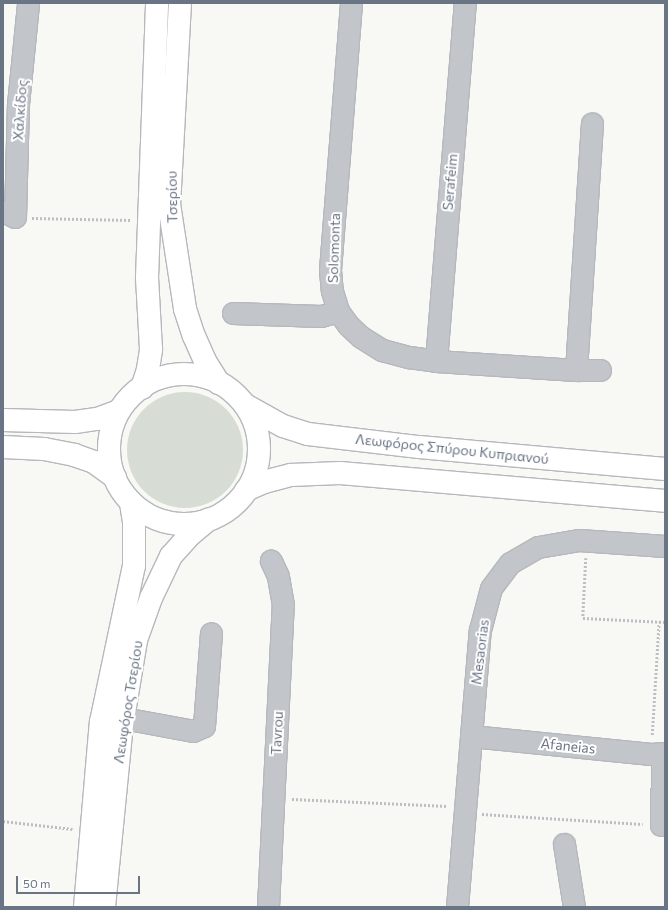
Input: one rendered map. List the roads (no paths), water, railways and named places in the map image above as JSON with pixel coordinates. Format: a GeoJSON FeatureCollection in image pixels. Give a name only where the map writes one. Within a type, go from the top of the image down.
{"type":"FeatureCollection","features":[{"type":"Feature","properties":{"kind":"main road","name":"Τσερίου"},"geometry":{"type":"LineString","coordinates":[[142,388],[148,369],[151,350],[147,278],[157,3]]}},
{"type":"Feature","properties":{"kind":"main road","name":"Τσερίου"},"geometry":{"type":"LineString","coordinates":[[180,3],[169,204],[185,309],[194,336],[205,361],[219,383]]}},
{"type":"Feature","properties":{"kind":"main road"},"geometry":{"type":"LineString","coordinates":[[181,374],[205,377],[228,387],[245,405],[256,427],[260,451],[254,476],[242,497],[223,513],[200,522],[175,524],[151,517],[131,502],[116,482],[109,458],[110,434],[119,411],[135,392],[142,388],[156,379],[181,374]]}},
{"type":"Feature","properties":{"kind":"main road","name":"Λεωφόρος Σπύρου Κυπριανού"},"geometry":{"type":"LineString","coordinates":[[245,405],[283,426],[308,434],[419,447],[665,469]]}},
{"type":"Feature","properties":{"kind":"main road"},"geometry":{"type":"LineString","coordinates":[[3,420],[75,422],[97,419],[119,411]]}},
{"type":"Feature","properties":{"kind":"main road"},"geometry":{"type":"LineString","coordinates":[[3,447],[44,449],[74,454],[94,462],[115,477]]}},
{"type":"Feature","properties":{"kind":"main road"},"geometry":{"type":"LineString","coordinates":[[246,490],[264,482],[291,475],[340,473],[665,500]]}},
{"type":"Feature","properties":{"kind":"main road","name":"Λεωφόρος Τσερίου"},"geometry":{"type":"LineString","coordinates":[[85,907],[101,722],[134,566],[134,522],[131,502]]}},
{"type":"Feature","properties":{"kind":"main road","name":"Λεωφόρος Τσερίου"},"geometry":{"type":"LineString","coordinates":[[104,907],[123,718],[136,640],[151,598],[171,556],[191,534],[210,518]]}},
{"type":"Feature","properties":{"kind":"street","name":"Χαλκίδος"},"geometry":{"type":"LineString","coordinates":[[9,214],[10,104],[28,3]]}},
{"type":"Feature","properties":{"kind":"street","name":"Solomonta"},"geometry":{"type":"LineString","coordinates":[[351,3],[330,270],[332,291],[338,311],[348,325],[361,337],[382,350],[436,361],[576,370],[600,370]]}},
{"type":"Feature","properties":{"kind":"street","name":"Serafeim"},"geometry":{"type":"LineString","coordinates":[[436,361],[465,3]]}},
{"type":"Feature","properties":{"kind":"street"},"geometry":{"type":"LineString","coordinates":[[576,370],[592,124]]}},
{"type":"Feature","properties":{"kind":"street"},"geometry":{"type":"LineString","coordinates":[[233,313],[321,316],[338,311]]}},
{"type":"Feature","properties":{"kind":"street","name":"Mesaorias"},"geometry":{"type":"LineString","coordinates":[[457,907],[480,630],[491,588],[510,563],[538,547],[579,540],[665,546]]}},
{"type":"Feature","properties":{"kind":"street","name":"Tavrou"},"geometry":{"type":"LineString","coordinates":[[268,907],[283,605],[278,576],[271,561]]}},
{"type":"Feature","properties":{"kind":"street"},"geometry":{"type":"LineString","coordinates":[[123,718],[193,731],[204,726],[211,633]]}},
{"type":"Feature","properties":{"kind":"street","name":"Afaneias"},"geometry":{"type":"LineString","coordinates":[[471,736],[659,754]]}},
{"type":"Feature","properties":{"kind":"street"},"geometry":{"type":"LineString","coordinates":[[659,754],[661,825]]}},
{"type":"Feature","properties":{"kind":"street"},"geometry":{"type":"LineString","coordinates":[[564,844],[574,907]]}}]}
